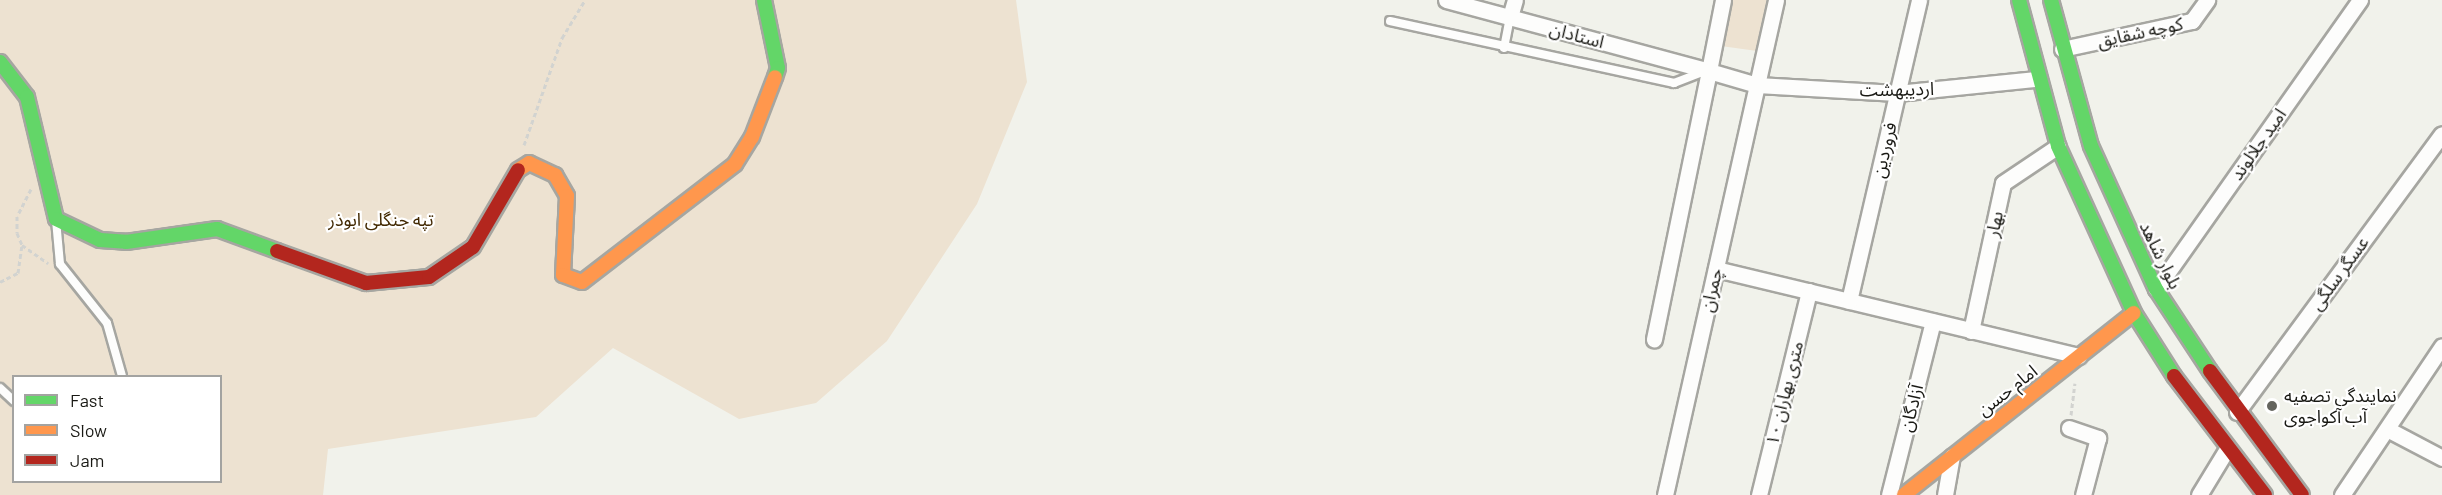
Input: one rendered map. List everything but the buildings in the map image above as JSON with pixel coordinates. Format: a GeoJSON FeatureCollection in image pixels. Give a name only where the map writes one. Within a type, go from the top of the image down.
{"type":"FeatureCollection","features":[{"type":"Feature","properties":{"kind":"street"},"geometry":{"type":"LineString","coordinates":[[0,62],[27,97],[47,172],[56,219],[100,240],[126,242],[217,229],[366,283],[388,285],[429,277],[473,247],[517,170],[529,162],[542,165],[567,196],[563,275],[582,282],[598,273],[735,164],[752,137],[778,68],[764,0]]}},
{"type":"Feature","properties":{"kind":"street","name":"استادان"},"geometry":{"type":"LineString","coordinates":[[1446,0],[1708,71]]}},
{"type":"Feature","properties":{"kind":"street"},"geometry":{"type":"LineString","coordinates":[[1510,17],[1515,0]]}},
{"type":"Feature","properties":{"kind":"street"},"geometry":{"type":"LineString","coordinates":[[1654,339],[1722,0]]}},
{"type":"Feature","properties":{"kind":"street","name":"چمران"},"geometry":{"type":"LineString","coordinates":[[1665,495],[1776,0]]}},
{"type":"Feature","properties":{"kind":"street","name":"فروردین"},"geometry":{"type":"LineString","coordinates":[[1848,301],[1919,0]]}},
{"type":"Feature","properties":{"kind":"street"},"geometry":{"type":"LineString","coordinates":[[2019,0],[2036,79],[2058,146],[2134,313],[2227,448],[2265,495]]}},
{"type":"Feature","properties":{"kind":"street","name":"بلوار شاهد"},"geometry":{"type":"LineString","coordinates":[[2051,0],[2062,49],[2091,146],[2156,289],[2237,412],[2302,495]]}},
{"type":"Feature","properties":{"kind":"street","name":"کوچه شقایق"},"geometry":{"type":"LineString","coordinates":[[2062,49],[2192,21],[2207,0]]}},
{"type":"Feature","properties":{"kind":"street","name":"امید جلالوند"},"geometry":{"type":"LineString","coordinates":[[2156,289],[2361,0]]}},
{"type":"Feature","properties":{"kind":"street"},"geometry":{"type":"LineString","coordinates":[[1708,71],[1757,85]]}},
{"type":"Feature","properties":{"kind":"street","name":"اردیبهشت"},"geometry":{"type":"LineString","coordinates":[[1757,85],[1897,93],[2036,79]]}},
{"type":"Feature","properties":{"kind":"street","name":"عسگر سلگی"},"geometry":{"type":"LineString","coordinates":[[2237,412],[2442,134]]}},
{"type":"Feature","properties":{"kind":"street","name":"بهار"},"geometry":{"type":"LineString","coordinates":[[1971,331],[2003,183],[2058,146]]}},
{"type":"Feature","properties":{"kind":"street"},"geometry":{"type":"LineString","coordinates":[[1716,269],[2079,357]]}},
{"type":"Feature","properties":{"kind":"street","name":"۱۰ متری بهاران"},"geometry":{"type":"LineString","coordinates":[[1759,495],[1809,291]]}},
{"type":"Feature","properties":{"kind":"street","name":"امام حسن"},"geometry":{"type":"LineString","coordinates":[[1904,495],[2134,313]]}},
{"type":"Feature","properties":{"kind":"street","name":"آزادگان"},"geometry":{"type":"LineString","coordinates":[[1889,495],[1933,321]]}},
{"type":"Feature","properties":{"kind":"street"},"geometry":{"type":"LineString","coordinates":[[2342,495],[2389,430],[2442,346]]}},
{"type":"Feature","properties":{"kind":"street"},"geometry":{"type":"LineString","coordinates":[[2069,428],[2098,438],[2083,495]]}},
{"type":"Feature","properties":{"kind":"street"},"geometry":{"type":"LineString","coordinates":[[2389,430],[2442,458]]}},
{"type":"Feature","properties":{"kind":"street"},"geometry":{"type":"LineString","coordinates":[[2199,495],[2227,448]]}},
{"type":"Feature","properties":{"kind":"street"},"geometry":{"type":"LineString","coordinates":[[1945,495],[1952,456]]}},
{"type":"Feature","properties":{"kind":"lane"},"geometry":{"type":"LineString","coordinates":[[1504,48],[1510,17]]}},
{"type":"Feature","properties":{"kind":"lane"},"geometry":{"type":"LineString","coordinates":[[1390,21],[1504,48],[1674,83],[1708,71]]}},
{"type":"Feature","properties":{"kind":"lane"},"geometry":{"type":"LineString","coordinates":[[56,219],[60,264],[107,323],[122,375]]}},
{"type":"Feature","properties":{"kind":"lane"},"geometry":{"type":"LineString","coordinates":[[0,388],[12,399]]}},
{"type":"Feature","properties":{"kind":"path"},"geometry":{"type":"LineString","coordinates":[[517,170],[547,75],[585,0]]}},
{"type":"Feature","properties":{"kind":"path"},"geometry":{"type":"LineString","coordinates":[[0,282],[18,273],[22,245],[17,216],[23,198],[47,172]]}},
{"type":"Feature","properties":{"kind":"path"},"geometry":{"type":"LineString","coordinates":[[22,245],[37,259],[60,264]]}},
{"type":"Feature","properties":{"kind":"path"},"geometry":{"type":"LineString","coordinates":[[2069,428],[2079,357]]}},
{"type":"Feature","properties":{"kind":"green space","name":"تپه جنگلی ابوذر"},"geometry":{"type":"Polygon","coordinates":[[[0,0],[1016,0],[1027,82],[977,204],[887,341],[816,403],[739,419],[613,348],[536,417],[328,449],[323,495],[0,495],[0,0]]]}},
{"type":"Feature","properties":{"kind":"green space"},"geometry":{"type":"Polygon","coordinates":[[[1731,0],[1767,0],[1757,51],[1721,46],[1731,0]]]}},
{"type":"Feature","properties":{"kind":"traffic: fast"},"geometry":{"type":"LineString","coordinates":[[764,0],[778,68],[775,77]]}},
{"type":"Feature","properties":{"kind":"traffic: fast"},"geometry":{"type":"LineString","coordinates":[[2019,0],[2058,146],[2134,313],[2174,376]]}},
{"type":"Feature","properties":{"kind":"traffic: fast"},"geometry":{"type":"LineString","coordinates":[[2051,0],[2091,146],[2156,289],[2210,371]]}},
{"type":"Feature","properties":{"kind":"traffic: fast"},"geometry":{"type":"LineString","coordinates":[[0,62],[27,97],[56,219],[100,240],[126,242],[217,229],[277,251]]}},
{"type":"Feature","properties":{"kind":"traffic: slow"},"geometry":{"type":"LineString","coordinates":[[518,170],[529,163],[555,175],[567,196],[563,275],[582,282],[735,164],[752,137],[775,77]]}},
{"type":"Feature","properties":{"kind":"traffic: slow"},"geometry":{"type":"LineString","coordinates":[[1904,495],[2134,313]]}},
{"type":"Feature","properties":{"kind":"traffic: jam"},"geometry":{"type":"LineString","coordinates":[[277,251],[366,283],[429,277],[473,247],[518,170]]}},
{"type":"Feature","properties":{"kind":"traffic: jam"},"geometry":{"type":"LineString","coordinates":[[2210,371],[2302,495]]}},
{"type":"Feature","properties":{"kind":"traffic: jam"},"geometry":{"type":"LineString","coordinates":[[2174,376],[2265,495]]}},
{"type":"Feature","properties":{"kind":"place","name":"نمایندگی تصفیه آب آکواجوی"},"geometry":{"type":"Point","coordinates":[2272,406]}}]}
